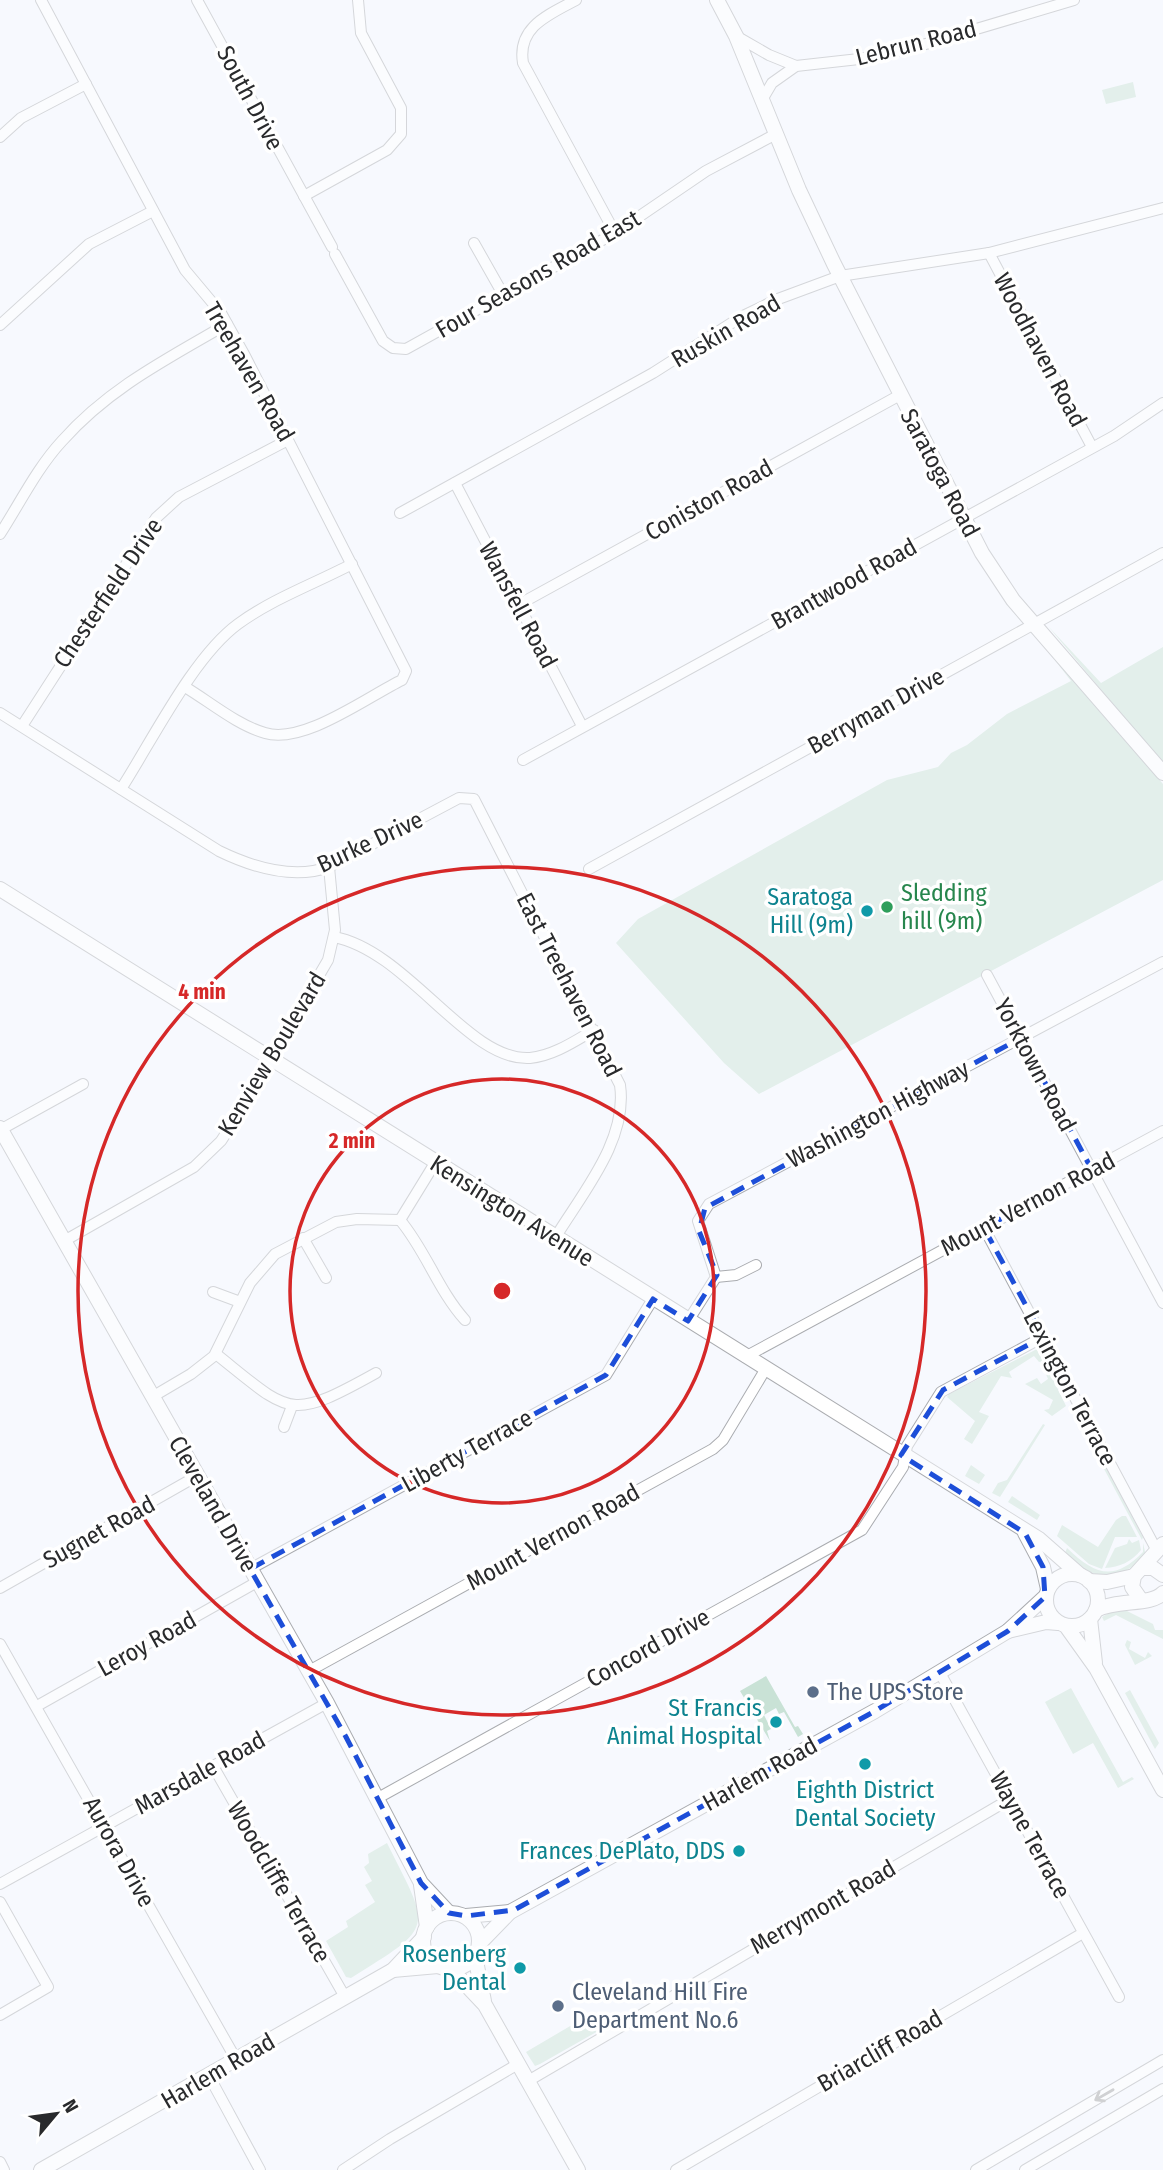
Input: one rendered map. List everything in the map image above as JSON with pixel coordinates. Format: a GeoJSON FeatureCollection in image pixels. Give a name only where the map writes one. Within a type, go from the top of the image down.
{"type":"FeatureCollection","features":[{"type":"Feature","properties":{"kind":"street","name":"Treehaven Road"},"geometry":{"type":"LineString","coordinates":[[41,0],[185,270],[227,324],[404,666],[405,675],[304,731],[284,736],[261,732],[185,687]]}},
{"type":"Feature","properties":{"kind":"street","name":"South Drive"},"geometry":{"type":"LineString","coordinates":[[197,0],[303,196]]}},
{"type":"Feature","properties":{"kind":"street"},"geometry":{"type":"LineString","coordinates":[[303,196],[387,150],[401,134],[401,108],[361,33],[358,0]]}},
{"type":"Feature","properties":{"kind":"street"},"geometry":{"type":"LineString","coordinates":[[576,0],[530,29],[523,45],[523,63],[615,233]]}},
{"type":"Feature","properties":{"kind":"street"},"geometry":{"type":"LineString","coordinates":[[717,0],[736,36],[776,134]]}},
{"type":"Feature","properties":{"kind":"street","name":"Lebrun Road"},"geometry":{"type":"LineString","coordinates":[[736,36],[769,55],[796,66],[859,59],[919,46],[1074,0]]}},
{"type":"Feature","properties":{"kind":"street"},"geometry":{"type":"LineString","coordinates":[[762,100],[772,83],[796,66]]}},
{"type":"Feature","properties":{"kind":"street"},"geometry":{"type":"LineString","coordinates":[[0,137],[21,118],[86,84]]}},
{"type":"Feature","properties":{"kind":"street","name":"Four Seasons Road East"},"geometry":{"type":"LineString","coordinates":[[303,196],[383,341],[393,348],[411,347],[615,233],[706,171],[776,134]]}},
{"type":"Feature","properties":{"kind":"street","name":"Saratoga Road"},"geometry":{"type":"LineString","coordinates":[[776,134],[840,276],[963,518],[999,581],[1163,773]]}},
{"type":"Feature","properties":{"kind":"street","name":"Ruskin Road"},"geometry":{"type":"LineString","coordinates":[[400,513],[653,373],[741,317],[778,299],[840,276],[989,253],[1163,208]]}},
{"type":"Feature","properties":{"kind":"street"},"geometry":{"type":"LineString","coordinates":[[0,325],[89,244],[153,211]]}},
{"type":"Feature","properties":{"kind":"street"},"geometry":{"type":"LineString","coordinates":[[474,243],[504,296]]}},
{"type":"Feature","properties":{"kind":"street","name":"Woodhaven Road"},"geometry":{"type":"LineString","coordinates":[[989,253],[1092,447]]}},
{"type":"Feature","properties":{"kind":"street"},"geometry":{"type":"LineString","coordinates":[[0,534],[51,454],[99,405],[136,376],[227,324]]}},
{"type":"Feature","properties":{"kind":"street","name":"Coniston Road"},"geometry":{"type":"LineString","coordinates":[[518,605],[900,396]]}},
{"type":"Feature","properties":{"kind":"street","name":"Brantwood Road"},"geometry":{"type":"LineString","coordinates":[[523,761],[582,726],[1092,447],[1163,403]]}},
{"type":"Feature","properties":{"kind":"street","name":"Chesterfield Drive"},"geometry":{"type":"LineString","coordinates":[[22,726],[156,518],[180,497],[288,440]]}},
{"type":"Feature","properties":{"kind":"street","name":"Wansfell Road"},"geometry":{"type":"LineString","coordinates":[[455,484],[582,726]]}},
{"type":"Feature","properties":{"kind":"street","name":"Berryman Drive"},"geometry":{"type":"LineString","coordinates":[[589,869],[1163,553]]}},
{"type":"Feature","properties":{"kind":"street"},"geometry":{"type":"LineString","coordinates":[[121,789],[214,646],[239,624],[352,564]]}},
{"type":"Feature","properties":{"kind":"street","name":"Burke Drive"},"geometry":{"type":"LineString","coordinates":[[0,713],[219,851],[241,861],[298,872],[329,866],[459,798],[469,796],[477,804],[517,883]]}},
{"type":"Feature","properties":{"kind":"street","name":"Kenview Boulevard"},"geometry":{"type":"LineString","coordinates":[[64,1241],[200,1162],[221,1140],[323,970],[334,937],[335,907],[329,866]]}},
{"type":"Feature","properties":{"kind":"street","name":"East Treehaven Road"},"geometry":{"type":"LineString","coordinates":[[517,883],[616,1073],[621,1115],[616,1135],[555,1238]]}},
{"type":"Feature","properties":{"kind":"street","name":"Kensington Avenue"},"geometry":{"type":"LineString","coordinates":[[0,889],[1046,1545],[1085,1578]]}},
{"type":"Feature","properties":{"kind":"street"},"geometry":{"type":"LineString","coordinates":[[334,937],[366,947],[385,959],[472,1033],[507,1055],[540,1056],[594,1030]]}},
{"type":"Feature","properties":{"kind":"street","name":"Washington Highway"},"geometry":{"type":"LineString","coordinates":[[716,1277],[699,1231],[698,1221],[705,1208],[1163,962]]}},
{"type":"Feature","properties":{"kind":"street","name":"Yorktown Road"},"geometry":{"type":"LineString","coordinates":[[987,975],[1163,1303]]}},
{"type":"Feature","properties":{"kind":"street"},"geometry":{"type":"LineString","coordinates":[[0,1129],[83,1084]]}},
{"type":"Feature","properties":{"kind":"street","name":"Cleveland Drive"},"geometry":{"type":"LineString","coordinates":[[0,1129],[327,1703],[421,1884],[449,1913]]}},
{"type":"Feature","properties":{"kind":"street","name":"Mount Vernon Road"},"geometry":{"type":"LineString","coordinates":[[745,1357],[1163,1131]]}},
{"type":"Feature","properties":{"kind":"street"},"geometry":{"type":"LineString","coordinates":[[400,1220],[435,1163]]}},
{"type":"Feature","properties":{"kind":"street"},"geometry":{"type":"LineString","coordinates":[[152,1397],[191,1374],[216,1354],[240,1302],[268,1260],[326,1225],[347,1219],[400,1220],[418,1242],[452,1306],[465,1320]]}},
{"type":"Feature","properties":{"kind":"street","name":"Lexington Terrace"},"geometry":{"type":"LineString","coordinates":[[984,1228],[1159,1546]]}},
{"type":"Feature","properties":{"kind":"street"},"geometry":{"type":"LineString","coordinates":[[303,1238],[326,1278]]}},
{"type":"Feature","properties":{"kind":"street"},"geometry":{"type":"LineString","coordinates":[[688,1321],[716,1277],[736,1275],[756,1265]]}},
{"type":"Feature","properties":{"kind":"street"},"geometry":{"type":"LineString","coordinates":[[213,1292],[240,1302]]}},
{"type":"Feature","properties":{"kind":"street","name":"Liberty Terrace"},"geometry":{"type":"LineString","coordinates":[[254,1576],[606,1375],[653,1299]]}},
{"type":"Feature","properties":{"kind":"street","name":"Concord Drive"},"geometry":{"type":"LineString","coordinates":[[378,1798],[862,1530],[898,1475],[907,1446],[943,1390],[1043,1337]]}},
{"type":"Feature","properties":{"kind":"street"},"geometry":{"type":"LineString","coordinates":[[216,1354],[267,1395],[292,1406],[319,1403],[376,1373]]}},
{"type":"Feature","properties":{"kind":"street","name":"Mount Vernon Road"},"geometry":{"type":"LineString","coordinates":[[309,1671],[713,1449],[723,1440],[765,1370]]}},
{"type":"Feature","properties":{"kind":"street"},"geometry":{"type":"LineString","coordinates":[[284,1427],[292,1406]]}},
{"type":"Feature","properties":{"kind":"street","name":"Sugnet Road"},"geometry":{"type":"LineString","coordinates":[[0,1588],[197,1476]]}},
{"type":"Feature","properties":{"kind":"street","name":"Kensington Avenue"},"geometry":{"type":"LineString","coordinates":[[1025,1533],[1043,1567],[1047,1593]]}},
{"type":"Feature","properties":{"kind":"street"},"geometry":{"type":"LineString","coordinates":[[1159,1546],[1138,1572],[1132,1587],[1144,1600],[1163,1613]]}},
{"type":"Feature","properties":{"kind":"street"},"geometry":{"type":"LineString","coordinates":[[1163,1575],[1153,1567],[1107,1582],[1065,1574],[1047,1593],[1048,1612],[1062,1625],[1096,1668],[1163,1790]]}},
{"type":"Feature","properties":{"kind":"street","name":"Leroy Road"},"geometry":{"type":"LineString","coordinates":[[37,1706],[254,1576]]}},
{"type":"Feature","properties":{"kind":"street"},"geometry":{"type":"LineString","coordinates":[[1085,1578],[1098,1600],[1093,1615],[1096,1668]]}},
{"type":"Feature","properties":{"kind":"street","name":"Harlem Road"},"geometry":{"type":"LineString","coordinates":[[477,1950],[510,1912],[940,1673],[1008,1631],[1047,1593]]}},
{"type":"Feature","properties":{"kind":"street"},"geometry":{"type":"LineString","coordinates":[[1062,1625],[1079,1626],[1116,1602],[1158,1599],[1163,1593]]}},
{"type":"Feature","properties":{"kind":"street","name":"Harlem Road"},"geometry":{"type":"LineString","coordinates":[[1008,1631],[1062,1625]]}},
{"type":"Feature","properties":{"kind":"street","name":"Aurora Drive"},"geometry":{"type":"LineString","coordinates":[[0,1644],[237,2061]]}},
{"type":"Feature","properties":{"kind":"street","name":"Wayne Terrace"},"geometry":{"type":"LineString","coordinates":[[940,1673],[1119,1997]]}},
{"type":"Feature","properties":{"kind":"street","name":"Marsdale Road"},"geometry":{"type":"LineString","coordinates":[[0,1884],[327,1703]]}},
{"type":"Feature","properties":{"kind":"street","name":"Woodcliffe Terrace"},"geometry":{"type":"LineString","coordinates":[[213,1766],[345,1997]]}},
{"type":"Feature","properties":{"kind":"street","name":"Merrymont Road"},"geometry":{"type":"LineString","coordinates":[[528,2081],[1010,1798]]}},
{"type":"Feature","properties":{"kind":"street","name":"Cleveland Drive"},"geometry":{"type":"LineString","coordinates":[[421,1884],[425,1932]]}},
{"type":"Feature","properties":{"kind":"street"},"geometry":{"type":"LineString","coordinates":[[0,1902],[48,1987],[0,2015]]}},
{"type":"Feature","properties":{"kind":"street","name":"Harlem Road"},"geometry":{"type":"LineString","coordinates":[[466,1916],[510,1912]]}},
{"type":"Feature","properties":{"kind":"street"},"geometry":{"type":"LineString","coordinates":[[485,2005],[477,1950],[478,1931],[466,1916],[449,1913],[434,1918],[425,1932],[425,1951],[485,2005],[578,2170]]}},
{"type":"Feature","properties":{"kind":"street","name":"Harlem Road"},"geometry":{"type":"LineString","coordinates":[[41,2170],[393,1970],[425,1932]]}},
{"type":"Feature","properties":{"kind":"street","name":"Briarcliff Road"},"geometry":{"type":"LineString","coordinates":[[676,2170],[1083,1933]]}},
{"type":"Feature","properties":{"kind":"street"},"geometry":{"type":"LineString","coordinates":[[444,1967],[465,1966],[477,1950]]}},
{"type":"Feature","properties":{"kind":"street","name":"Harlem Road"},"geometry":{"type":"LineString","coordinates":[[393,1970],[444,1967]]}},
{"type":"Feature","properties":{"kind":"street"},"geometry":{"type":"LineString","coordinates":[[976,2170],[1163,2060]]}},
{"type":"Feature","properties":{"kind":"street"},"geometry":{"type":"LineString","coordinates":[[343,2170],[390,2139],[518,2064]]}},
{"type":"Feature","properties":{"kind":"street"},"geometry":{"type":"LineString","coordinates":[[209,2076],[260,2170]]}},
{"type":"Feature","properties":{"kind":"street"},"geometry":{"type":"LineString","coordinates":[[1025,2170],[1163,2089]]}},
{"type":"Feature","properties":{"kind":"street"},"geometry":{"type":"LineString","coordinates":[[0,2162],[4,2170]]}},
{"type":"Feature","properties":{"kind":"highlighted area"},"geometry":{"type":"Polygon","coordinates":[[[1021,1038],[1092,1170],[984,1228],[1043,1337],[943,1390],[901,1455],[1025,1533],[1043,1567],[1045,1597],[1008,1631],[875,1711],[514,1910],[466,1916],[449,1913],[421,1883],[346,1737],[250,1569],[606,1375],[653,1299],[688,1321],[717,1275],[699,1231],[705,1208],[1021,1038]]]}},
{"type":"Feature","properties":{"kind":"green space"},"geometry":{"type":"Polygon","coordinates":[[[1133,82],[1136,97],[1106,104],[1102,90],[1133,82]]]}},
{"type":"Feature","properties":{"kind":"green space"},"geometry":{"type":"Polygon","coordinates":[[[1048,626],[1101,683],[1163,647],[1163,764],[1048,626]]]}},
{"type":"Feature","properties":{"kind":"green space"},"geometry":{"type":"Polygon","coordinates":[[[1034,633],[1163,784],[1163,880],[759,1094],[724,1063],[616,943],[638,919],[887,780],[938,767],[951,753],[967,745],[1007,714],[1071,681],[1034,633]]]}},
{"type":"Feature","properties":{"kind":"green space"},"geometry":{"type":"Polygon","coordinates":[[[1037,1349],[1043,1361],[1039,1362],[1034,1356],[1009,1372],[1012,1378],[1001,1376],[979,1412],[989,1416],[972,1444],[964,1439],[975,1421],[947,1397],[949,1394],[1037,1349]]]}},
{"type":"Feature","properties":{"kind":"green space"},"geometry":{"type":"Polygon","coordinates":[[[1049,1371],[1066,1406],[1052,1416],[1044,1410],[1049,1409],[1053,1400],[1025,1384],[1037,1378],[1041,1384],[1048,1379],[1045,1372],[1049,1371]]]}},
{"type":"Feature","properties":{"kind":"green space"},"geometry":{"type":"Polygon","coordinates":[[[1043,1424],[1045,1425],[1000,1497],[992,1493],[998,1483],[1007,1480],[1043,1424]]]}},
{"type":"Feature","properties":{"kind":"green space"},"geometry":{"type":"Polygon","coordinates":[[[1080,1424],[1085,1427],[1143,1537],[1142,1540],[1080,1424]]]}},
{"type":"Feature","properties":{"kind":"green space"},"geometry":{"type":"Polygon","coordinates":[[[971,1465],[985,1475],[979,1484],[965,1476],[971,1465]]]}},
{"type":"Feature","properties":{"kind":"green space"},"geometry":{"type":"Polygon","coordinates":[[[1012,1496],[1040,1515],[1037,1520],[1008,1502],[1012,1496]]]}},
{"type":"Feature","properties":{"kind":"green space"},"geometry":{"type":"Polygon","coordinates":[[[1126,1516],[1137,1537],[1115,1537],[1102,1569],[1089,1564],[1057,1536],[1062,1525],[1098,1547],[1116,1520],[1126,1516]]]}},
{"type":"Feature","properties":{"kind":"green space"},"geometry":{"type":"Polygon","coordinates":[[[1129,1539],[1132,1543],[1139,1540],[1141,1550],[1125,1563],[1105,1568],[1115,1548],[1127,1544],[1129,1539]]]}},
{"type":"Feature","properties":{"kind":"green space"},"geometry":{"type":"Polygon","coordinates":[[[1143,1543],[1146,1556],[1114,1575],[1105,1576],[1087,1570],[1065,1553],[1067,1548],[1096,1569],[1114,1571],[1133,1562],[1143,1552],[1143,1543]]]}},
{"type":"Feature","properties":{"kind":"green space"},"geometry":{"type":"Polygon","coordinates":[[[1125,1610],[1153,1624],[1155,1630],[1163,1630],[1163,1639],[1116,1615],[1104,1621],[1102,1617],[1111,1612],[1125,1610]]]}},
{"type":"Feature","properties":{"kind":"green space"},"geometry":{"type":"Polygon","coordinates":[[[1127,1640],[1131,1642],[1129,1649],[1145,1658],[1148,1652],[1152,1656],[1135,1665],[1125,1645],[1127,1640]]]}},
{"type":"Feature","properties":{"kind":"green space"},"geometry":{"type":"Polygon","coordinates":[[[766,1676],[795,1727],[798,1726],[803,1734],[798,1737],[784,1712],[779,1714],[776,1708],[764,1715],[771,1729],[767,1731],[770,1741],[740,1691],[766,1676]]]}},
{"type":"Feature","properties":{"kind":"green space"},"geometry":{"type":"Polygon","coordinates":[[[1071,1688],[1123,1782],[1132,1777],[1134,1779],[1118,1788],[1093,1743],[1073,1754],[1045,1702],[1071,1688]]]}},
{"type":"Feature","properties":{"kind":"green space"},"geometry":{"type":"Polygon","coordinates":[[[1130,1690],[1159,1743],[1155,1749],[1125,1693],[1130,1690]]]}},
{"type":"Feature","properties":{"kind":"green space"},"geometry":{"type":"Polygon","coordinates":[[[387,1843],[412,1894],[417,1910],[417,1924],[399,1947],[351,1978],[346,1977],[326,1941],[348,1927],[346,1921],[375,1902],[365,1885],[372,1881],[364,1867],[369,1863],[368,1854],[387,1843]]]}},
{"type":"Feature","properties":{"kind":"green space"},"geometry":{"type":"Polygon","coordinates":[[[594,2012],[598,2018],[607,2013],[610,2021],[607,2026],[535,2066],[526,2052],[594,2012]]]}},
{"type":"Feature","properties":{"kind":"place","name":"Sledding hill (9m)"},"geometry":{"type":"Point","coordinates":[887,907]}},
{"type":"Feature","properties":{"kind":"place","name":"Saratoga Hill (9m)"},"geometry":{"type":"Point","coordinates":[867,911]}},
{"type":"Feature","properties":{"kind":"place","name":"The UPS Store"},"geometry":{"type":"Point","coordinates":[813,1692]}},
{"type":"Feature","properties":{"kind":"place","name":"St Francis Animal Hospital"},"geometry":{"type":"Point","coordinates":[776,1722]}},
{"type":"Feature","properties":{"kind":"place","name":"Eighth District Dental Society"},"geometry":{"type":"Point","coordinates":[865,1764]}},
{"type":"Feature","properties":{"kind":"place","name":"Frances DePlato, DDS"},"geometry":{"type":"Point","coordinates":[739,1851]}},
{"type":"Feature","properties":{"kind":"place","name":"Rosenberg Dental"},"geometry":{"type":"Point","coordinates":[520,1968]}},
{"type":"Feature","properties":{"kind":"place","name":"Cleveland Hill Fire Department No.6"},"geometry":{"type":"Point","coordinates":[558,2006]}}]}
